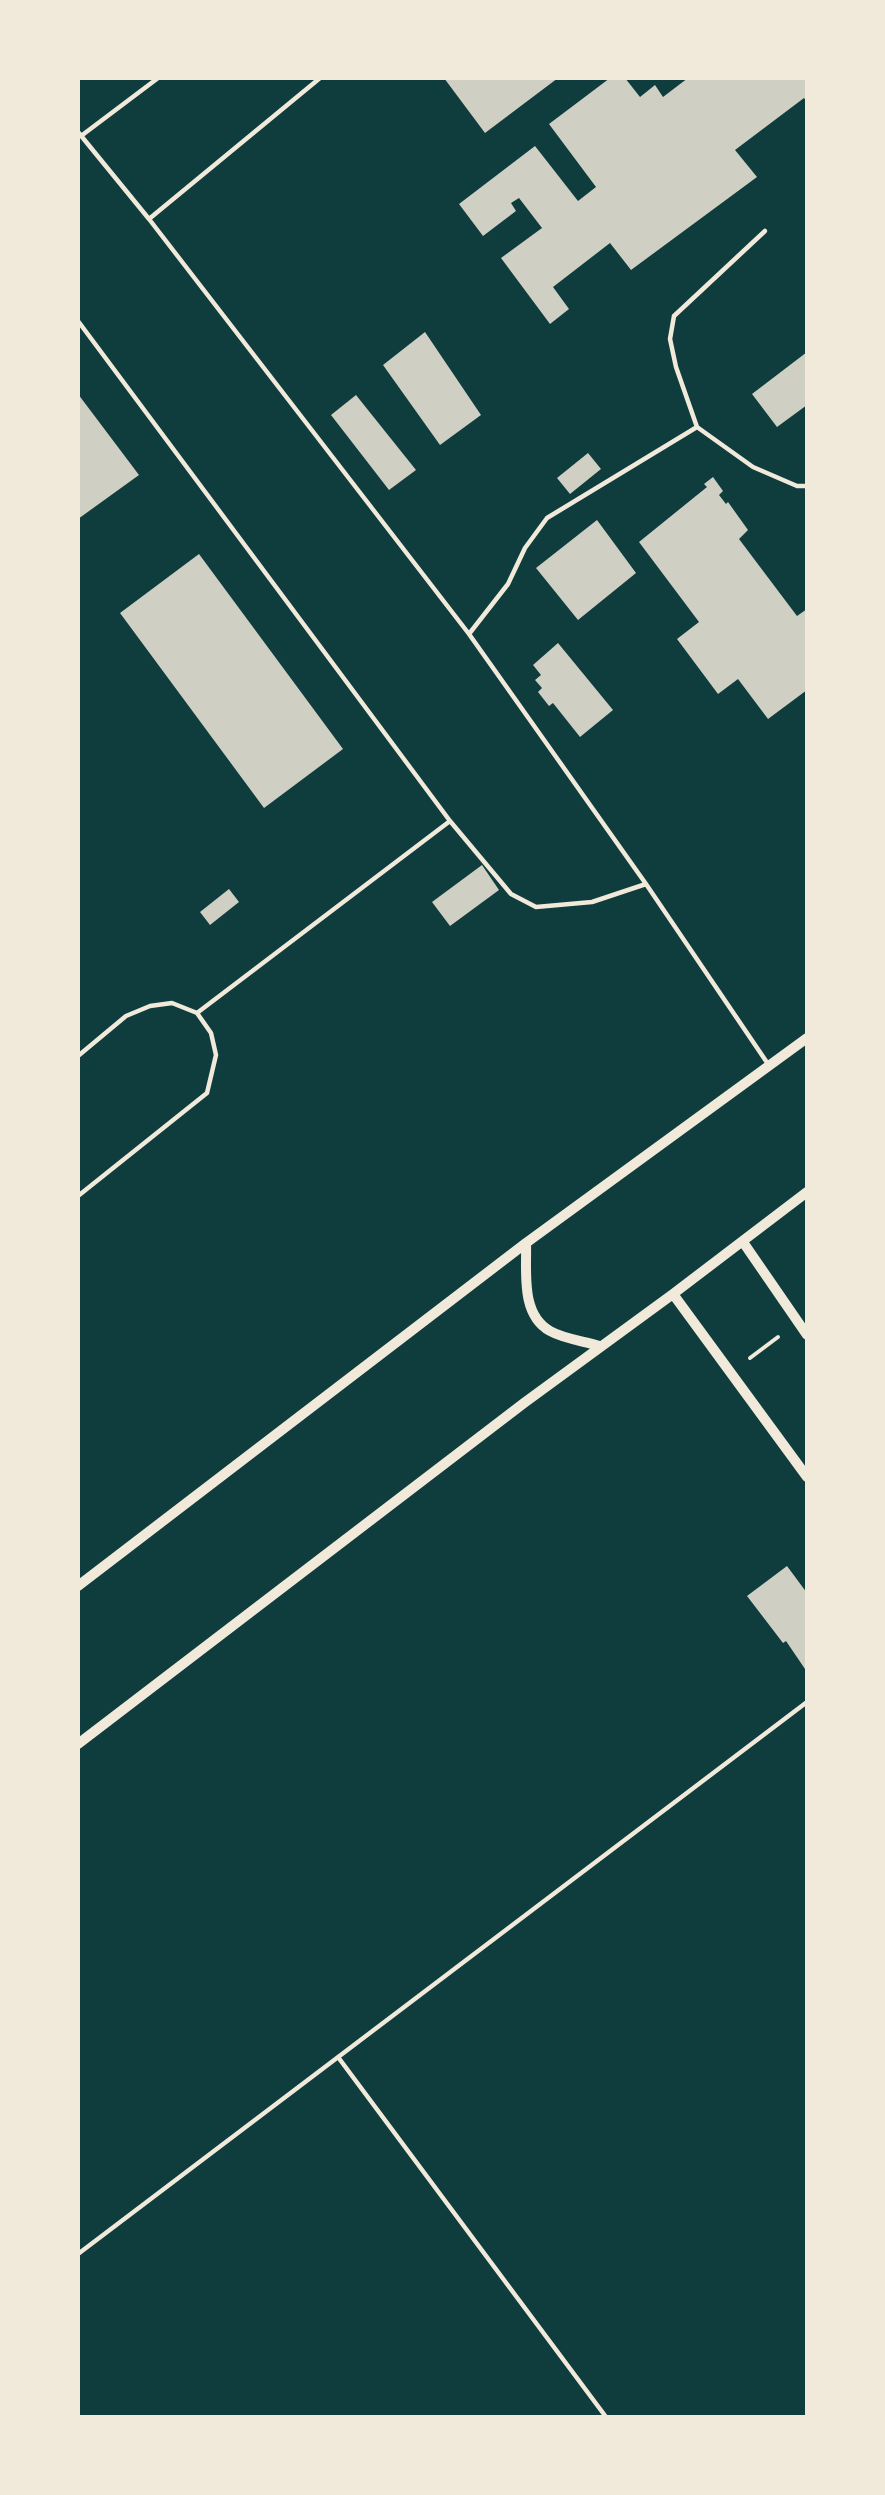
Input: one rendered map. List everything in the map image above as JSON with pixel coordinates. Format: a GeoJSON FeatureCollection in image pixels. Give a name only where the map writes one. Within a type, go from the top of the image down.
{"type":"FeatureCollection","features":[{"type":"Feature","properties":{"kind":"street"},"geometry":{"type":"LineString","coordinates":[[78,1586],[526,1244],[768,1064],[807,1038]]}},
{"type":"Feature","properties":{"kind":"street"},"geometry":{"type":"LineString","coordinates":[[78,1744],[600,1346],[743,1242],[807,1192]]}},
{"type":"Feature","properties":{"kind":"street"},"geometry":{"type":"LineString","coordinates":[[743,1242],[807,1335]]}},
{"type":"Feature","properties":{"kind":"street"},"geometry":{"type":"LineString","coordinates":[[526,1244],[527,1293],[533,1314],[549,1331],[600,1346]]}},
{"type":"Feature","properties":{"kind":"street"},"geometry":{"type":"LineString","coordinates":[[673,1294],[807,1477]]}},
{"type":"Feature","properties":{"kind":"lane"},"geometry":{"type":"LineString","coordinates":[[158,78],[80,134],[149,219],[469,633],[646,884],[768,1064]]}},
{"type":"Feature","properties":{"kind":"lane"},"geometry":{"type":"LineString","coordinates":[[149,219],[320,78]]}},
{"type":"Feature","properties":{"kind":"lane"},"geometry":{"type":"LineString","coordinates":[[765,231],[674,316],[670,339],[676,367],[697,427],[753,467],[797,486],[807,486]]}},
{"type":"Feature","properties":{"kind":"lane"},"geometry":{"type":"LineString","coordinates":[[78,321],[450,821],[511,894],[536,908],[592,902],[646,884]]}},
{"type":"Feature","properties":{"kind":"lane"},"geometry":{"type":"LineString","coordinates":[[469,633],[508,584],[525,548],[547,518],[697,427]]}},
{"type":"Feature","properties":{"kind":"lane"},"geometry":{"type":"LineString","coordinates":[[197,1013],[450,821]]}},
{"type":"Feature","properties":{"kind":"lane"},"geometry":{"type":"LineString","coordinates":[[78,1056],[126,1016],[150,1006],[172,1003],[197,1013],[210,1033],[216,1055],[207,1093],[78,1196]]}},
{"type":"Feature","properties":{"kind":"lane"},"geometry":{"type":"LineString","coordinates":[[78,2254],[807,1702]]}},
{"type":"Feature","properties":{"kind":"lane"},"geometry":{"type":"LineString","coordinates":[[338,2057],[606,2417]]}},
{"type":"Feature","properties":{"kind":"path"},"geometry":{"type":"LineString","coordinates":[[730,1373],[798,1322]]}},
{"type":"Feature","properties":{"kind":"building"},"geometry":{"type":"Polygon","coordinates":[[[444,78],[558,78],[485,133],[444,78]]]}},
{"type":"Feature","properties":{"kind":"building"},"geometry":{"type":"Polygon","coordinates":[[[610,78],[625,78],[640,97],[655,85],[663,97],[688,78],[807,78],[807,102],[804,98],[735,150],[757,177],[631,270],[610,243],[553,287],[569,309],[550,324],[501,258],[542,228],[519,198],[511,203],[516,211],[483,236],[459,204],[535,146],[578,201],[596,187],[549,124],[610,78]]]}},
{"type":"Feature","properties":{"kind":"building"},"geometry":{"type":"Polygon","coordinates":[[[425,332],[481,415],[440,445],[383,365],[425,332]]]}},
{"type":"Feature","properties":{"kind":"building"},"geometry":{"type":"Polygon","coordinates":[[[807,352],[807,405],[777,427],[752,394],[807,352]]]}},
{"type":"Feature","properties":{"kind":"building"},"geometry":{"type":"Polygon","coordinates":[[[78,394],[139,475],[78,519],[78,394]]]}},
{"type":"Feature","properties":{"kind":"building"},"geometry":{"type":"Polygon","coordinates":[[[356,395],[416,470],[389,490],[331,415],[356,395]]]}},
{"type":"Feature","properties":{"kind":"building"},"geometry":{"type":"Polygon","coordinates":[[[588,453],[601,469],[570,494],[557,478],[588,453]]]}},
{"type":"Feature","properties":{"kind":"building"},"geometry":{"type":"Polygon","coordinates":[[[713,477],[723,491],[719,495],[726,504],[728,502],[748,530],[739,539],[797,616],[807,609],[807,690],[768,719],[738,679],[718,694],[677,639],[699,622],[639,542],[707,487],[704,484],[713,477]]]}},
{"type":"Feature","properties":{"kind":"building"},"geometry":{"type":"Polygon","coordinates":[[[597,520],[636,573],[578,620],[536,568],[597,520]]]}},
{"type":"Feature","properties":{"kind":"building"},"geometry":{"type":"Polygon","coordinates":[[[199,554],[343,749],[264,808],[120,613],[199,554]]]}},
{"type":"Feature","properties":{"kind":"building"},"geometry":{"type":"Polygon","coordinates":[[[558,643],[613,710],[580,737],[553,703],[549,706],[538,692],[542,688],[535,680],[541,675],[533,665],[558,643]]]}},
{"type":"Feature","properties":{"kind":"building"},"geometry":{"type":"Polygon","coordinates":[[[482,865],[499,890],[450,926],[432,902],[482,865]]]}},
{"type":"Feature","properties":{"kind":"building"},"geometry":{"type":"Polygon","coordinates":[[[229,889],[239,902],[210,925],[200,912],[229,889]]]}},
{"type":"Feature","properties":{"kind":"building"},"geometry":{"type":"Polygon","coordinates":[[[787,1566],[807,1593],[807,1667],[805,1669],[786,1641],[783,1643],[747,1596],[787,1566]]]}}]}
